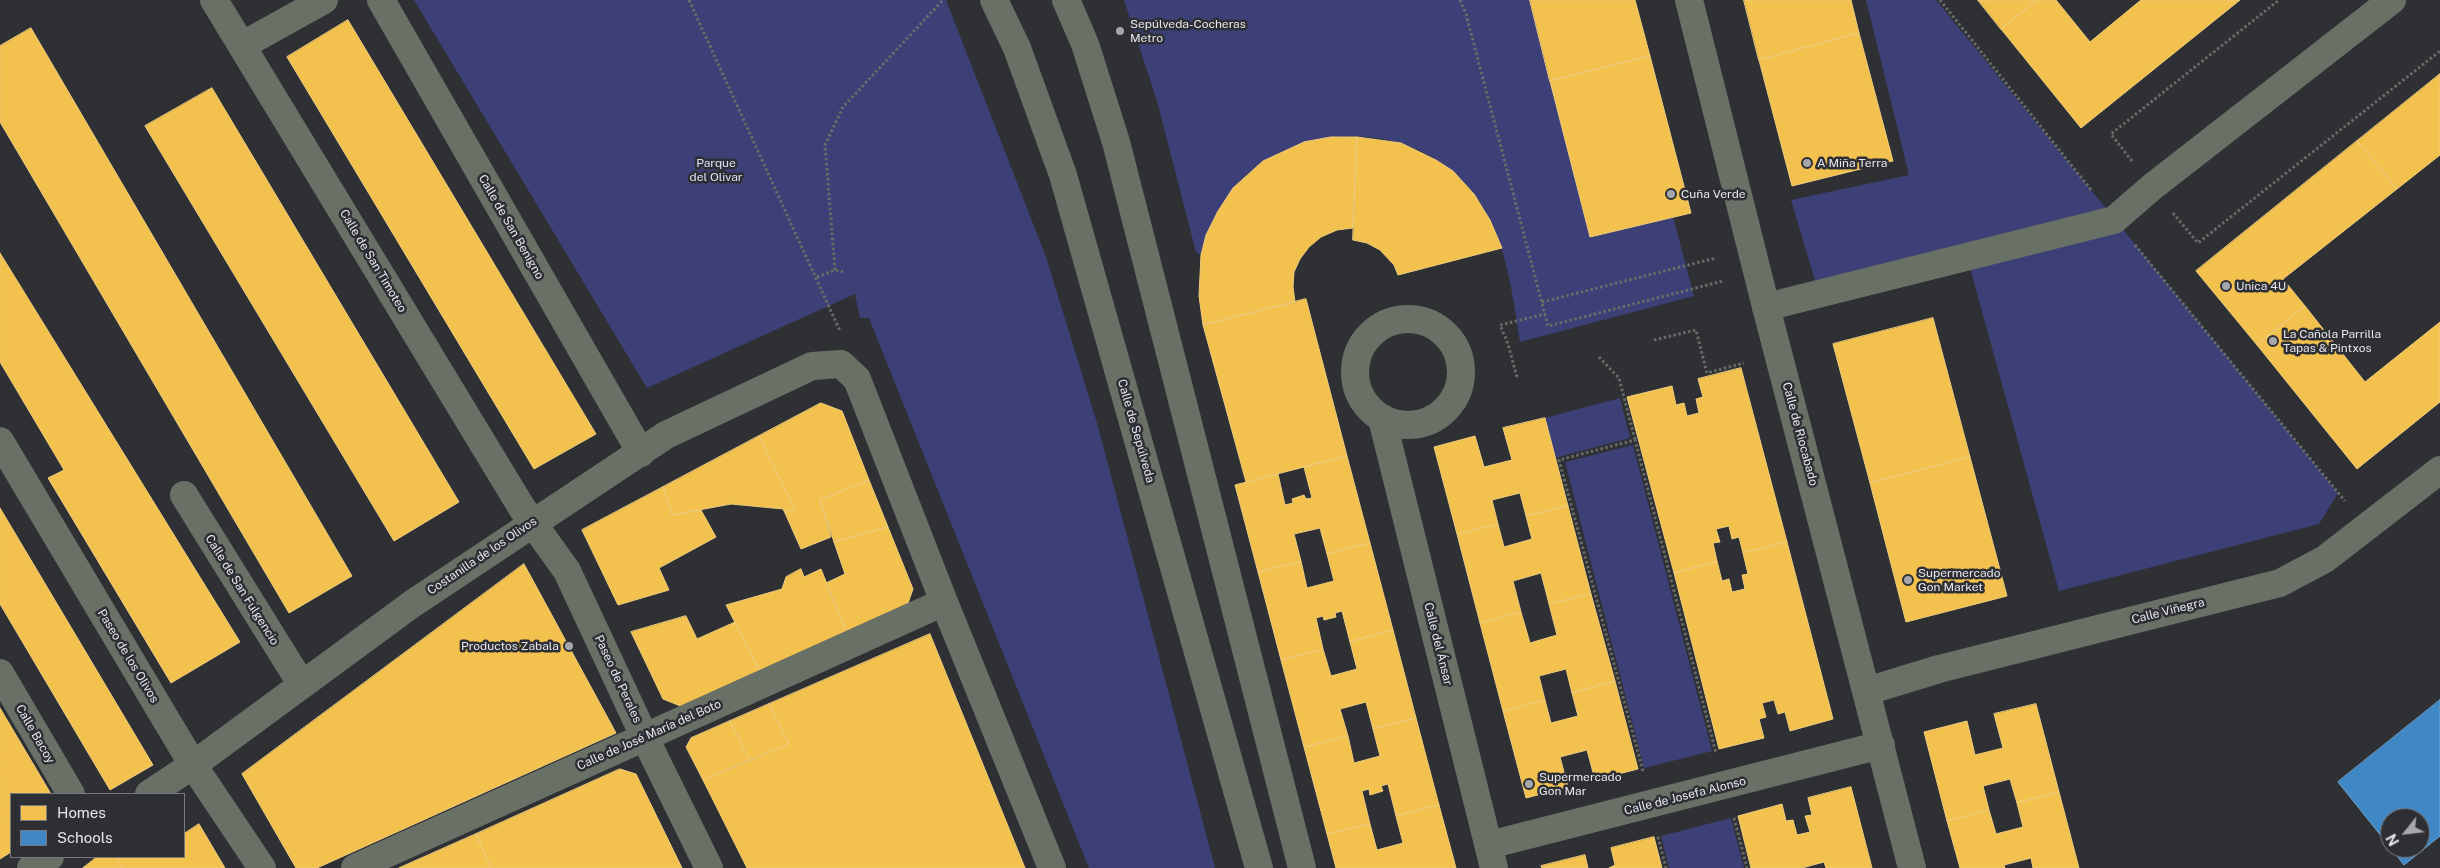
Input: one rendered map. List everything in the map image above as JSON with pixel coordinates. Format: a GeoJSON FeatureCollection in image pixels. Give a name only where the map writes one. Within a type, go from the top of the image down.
{"type":"FeatureCollection","features":[{"type":"Feature","properties":{"kind":"street","name":"Calle de San Timoteo"},"geometry":{"type":"LineString","coordinates":[[214,0],[532,522]]}},
{"type":"Feature","properties":{"kind":"street"},"geometry":{"type":"LineString","coordinates":[[243,45],[324,0]]}},
{"type":"Feature","properties":{"kind":"street","name":"Calle de San Benigno"},"geometry":{"type":"LineString","coordinates":[[381,0],[641,453]]}},
{"type":"Feature","properties":{"kind":"street","name":"Calle de Sepúlveda"},"geometry":{"type":"LineString","coordinates":[[994,0],[1017,48],[1064,174],[1259,868]]}},
{"type":"Feature","properties":{"kind":"street"},"geometry":{"type":"LineString","coordinates":[[1066,0],[1085,44],[1116,142],[1302,868]]}},
{"type":"Feature","properties":{"kind":"street","name":"Calle de Riocabado"},"geometry":{"type":"LineString","coordinates":[[1689,0],[1766,307],[1912,868]]}},
{"type":"Feature","properties":{"kind":"street"},"geometry":{"type":"LineString","coordinates":[[1766,307],[2114,220],[2152,187],[2392,0]]}},
{"type":"Feature","properties":{"kind":"street"},"geometry":{"type":"LineString","coordinates":[[841,364],[857,379],[944,602],[1052,868]]}},
{"type":"Feature","properties":{"kind":"street","name":"Costanilla de los Olivos"},"geometry":{"type":"LineString","coordinates":[[150,793],[193,764],[412,604],[532,522],[666,435],[812,366],[841,364]]}},
{"type":"Feature","properties":{"kind":"street","name":"Calle del Ánsar"},"geometry":{"type":"LineString","coordinates":[[1382,419],[1491,856]]}},
{"type":"Feature","properties":{"kind":"street","name":"Paseo de los Olivos"},"geometry":{"type":"LineString","coordinates":[[0,441],[193,764],[262,868]]}},
{"type":"Feature","properties":{"kind":"street","name":"Calle Viñegra"},"geometry":{"type":"LineString","coordinates":[[1867,690],[1939,668],[2280,583],[2325,559],[2440,470]]}},
{"type":"Feature","properties":{"kind":"street","name":"Calle de San Fulgencio"},"geometry":{"type":"LineString","coordinates":[[184,495],[302,685]]}},
{"type":"Feature","properties":{"kind":"street","name":"Paseo de Perales"},"geometry":{"type":"LineString","coordinates":[[532,522],[567,571],[645,738],[709,868]]}},
{"type":"Feature","properties":{"kind":"street","name":"Calle de José María del Boto"},"geometry":{"type":"LineString","coordinates":[[355,868],[944,602]]}},
{"type":"Feature","properties":{"kind":"street","name":"Calle Bacoy"},"geometry":{"type":"LineString","coordinates":[[0,673],[70,793]]}},
{"type":"Feature","properties":{"kind":"street","name":"Calle de Josefa Alonso"},"geometry":{"type":"LineString","coordinates":[[1491,856],[1533,835],[1881,745]]}},
{"type":"Feature","properties":{"kind":"street"},"geometry":{"type":"LineString","coordinates":[[31,868],[48,858]]}},
{"type":"Feature","properties":{"kind":"path"},"geometry":{"type":"LineString","coordinates":[[689,0],[840,328],[841,364]]}},
{"type":"Feature","properties":{"kind":"path"},"geometry":{"type":"LineString","coordinates":[[835,270],[825,145],[843,106],[943,0]]}},
{"type":"Feature","properties":{"kind":"path"},"geometry":{"type":"LineString","coordinates":[[1460,0],[1466,14],[1548,326],[1723,281]]}},
{"type":"Feature","properties":{"kind":"path"},"geometry":{"type":"LineString","coordinates":[[1940,0],[2114,220],[2348,506]]}},
{"type":"Feature","properties":{"kind":"path"},"geometry":{"type":"LineString","coordinates":[[2278,0],[2111,134],[2198,243],[2440,50]]}},
{"type":"Feature","properties":{"kind":"path"},"geometry":{"type":"LineString","coordinates":[[1542,302],[1716,258]]}},
{"type":"Feature","properties":{"kind":"path"},"geometry":{"type":"LineString","coordinates":[[817,278],[835,270],[845,272]]}},
{"type":"Feature","properties":{"kind":"path"},"geometry":{"type":"LineString","coordinates":[[1517,377],[1508,344],[1500,325],[1545,314]]}},
{"type":"Feature","properties":{"kind":"path"},"geometry":{"type":"LineString","coordinates":[[1654,340],[1696,330],[1707,373],[1744,363]]}},
{"type":"Feature","properties":{"kind":"path"},"geometry":{"type":"LineString","coordinates":[[1599,357],[1619,378],[1716,753]]}},
{"type":"Feature","properties":{"kind":"path"},"geometry":{"type":"LineString","coordinates":[[1635,440],[1559,460],[1643,772]]}},
{"type":"Feature","properties":{"kind":"path"},"geometry":{"type":"LineString","coordinates":[[1733,813],[1747,868]]}},
{"type":"Feature","properties":{"kind":"path"},"geometry":{"type":"LineString","coordinates":[[1657,833],[1666,868]]}},
{"type":"Feature","properties":{"kind":"green space","name":"Parque del Olivar"},"geometry":{"type":"Polygon","coordinates":[[[414,0],[946,0],[1046,257],[1097,423],[1215,868],[1089,868],[869,318],[860,318],[855,294],[647,388],[414,0]]]}},
{"type":"Feature","properties":{"kind":"green space"},"geometry":{"type":"Polygon","coordinates":[[[1124,0],[1530,0],[1590,237],[1673,217],[1694,296],[1520,342],[1501,246],[1485,210],[1474,194],[1450,169],[1421,151],[1389,140],[1356,136],[1322,139],[1289,148],[1259,165],[1228,195],[1210,228],[1201,255],[1196,252],[1157,101],[1124,0]]]}},
{"type":"Feature","properties":{"kind":"green space"},"geometry":{"type":"Polygon","coordinates":[[[1866,0],[1936,0],[2338,493],[2319,524],[2059,591],[1967,257],[1819,294],[1791,200],[1909,175],[1866,0]]]}},
{"type":"Feature","properties":{"kind":"green space"},"geometry":{"type":"Polygon","coordinates":[[[1620,398],[1630,438],[1555,458],[1545,418],[1620,398]]]}},
{"type":"Feature","properties":{"kind":"green space"},"geometry":{"type":"Polygon","coordinates":[[[1633,445],[1712,751],[1644,768],[1565,462],[1633,445]]]}},
{"type":"Feature","properties":{"kind":"green space"},"geometry":{"type":"Polygon","coordinates":[[[1731,818],[1744,868],[1669,868],[1661,836],[1731,818]]]}},
{"type":"Feature","properties":{"kind":"building: Homes"},"geometry":{"type":"Polygon","coordinates":[[[1530,0],[1635,0],[1650,56],[1550,81],[1530,0]]]}},
{"type":"Feature","properties":{"kind":"building: Homes"},"geometry":{"type":"Polygon","coordinates":[[[1744,0],[1851,0],[1859,33],[1759,60],[1744,0]]]}},
{"type":"Feature","properties":{"kind":"building: Homes"},"geometry":{"type":"Polygon","coordinates":[[[1978,0],[2037,0],[2001,29],[1978,0]]]}},
{"type":"Feature","properties":{"kind":"building: Homes"},"geometry":{"type":"Polygon","coordinates":[[[2037,0],[2056,0],[2090,42],[2141,0],[2240,0],[2081,128],[2001,29],[2037,0]]]}},
{"type":"Feature","properties":{"kind":"building: Homes"},"geometry":{"type":"Polygon","coordinates":[[[348,20],[596,434],[534,469],[287,57],[348,20]]]}},
{"type":"Feature","properties":{"kind":"building: Homes"},"geometry":{"type":"Polygon","coordinates":[[[31,28],[352,576],[289,613],[0,122],[0,46],[31,28]]]}},
{"type":"Feature","properties":{"kind":"building: Homes"},"geometry":{"type":"Polygon","coordinates":[[[1859,33],[1893,161],[1792,186],[1759,60],[1859,33]]]}},
{"type":"Feature","properties":{"kind":"building: Homes"},"geometry":{"type":"Polygon","coordinates":[[[1650,56],[1691,213],[1590,237],[1550,81],[1650,56]]]}},
{"type":"Feature","properties":{"kind":"building: Homes"},"geometry":{"type":"Polygon","coordinates":[[[2440,74],[2440,155],[2397,189],[2357,141],[2440,74]]]}},
{"type":"Feature","properties":{"kind":"building: Homes"},"geometry":{"type":"Polygon","coordinates":[[[212,88],[459,502],[394,541],[145,126],[212,88]]]}},
{"type":"Feature","properties":{"kind":"building: Homes"},"geometry":{"type":"Polygon","coordinates":[[[1331,137],[1357,137],[1353,228],[1337,230],[1321,237],[1309,247],[1300,259],[1294,272],[1295,302],[1203,325],[1199,296],[1201,255],[1206,235],[1218,211],[1233,188],[1263,161],[1304,142],[1331,137]]]}},
{"type":"Feature","properties":{"kind":"building: Homes"},"geometry":{"type":"Polygon","coordinates":[[[1357,137],[1401,143],[1436,160],[1453,171],[1474,194],[1490,220],[1502,248],[1398,275],[1394,265],[1380,250],[1367,243],[1353,240],[1357,137]]]}},
{"type":"Feature","properties":{"kind":"building: Homes"},"geometry":{"type":"Polygon","coordinates":[[[2357,141],[2397,189],[2283,279],[2305,306],[2257,345],[2196,271],[2357,141]]]}},
{"type":"Feature","properties":{"kind":"building: Homes"},"geometry":{"type":"Polygon","coordinates":[[[0,253],[240,642],[171,683],[48,478],[64,470],[0,362],[0,253]]]}},
{"type":"Feature","properties":{"kind":"building: Homes"},"geometry":{"type":"Polygon","coordinates":[[[1306,299],[1347,456],[1246,482],[1203,325],[1306,299]]]}},
{"type":"Feature","properties":{"kind":"building: Homes"},"geometry":{"type":"Polygon","coordinates":[[[2305,306],[2365,382],[2440,322],[2440,402],[2357,469],[2257,345],[2305,306]]]}},
{"type":"Feature","properties":{"kind":"building: Homes"},"geometry":{"type":"Polygon","coordinates":[[[1933,318],[1970,457],[1870,483],[1833,344],[1933,318]]]}},
{"type":"Feature","properties":{"kind":"building: Homes"},"geometry":{"type":"Polygon","coordinates":[[[1741,368],[1787,542],[1743,553],[1739,537],[1732,539],[1729,526],[1716,529],[1720,542],[1713,543],[1717,561],[1674,573],[1627,397],[1672,386],[1676,405],[1684,403],[1687,416],[1699,413],[1696,399],[1703,397],[1698,379],[1741,368]]]}},
{"type":"Feature","properties":{"kind":"building: Homes"},"geometry":{"type":"Polygon","coordinates":[[[821,403],[842,411],[869,480],[820,500],[831,537],[801,549],[785,513],[795,509],[759,436],[821,403]]]}},
{"type":"Feature","properties":{"kind":"building: Homes"},"geometry":{"type":"Polygon","coordinates":[[[1545,418],[1568,506],[1526,516],[1520,493],[1492,500],[1498,524],[1457,534],[1434,447],[1475,436],[1484,467],[1512,460],[1503,428],[1545,418]]]}},
{"type":"Feature","properties":{"kind":"building: Homes"},"geometry":{"type":"Polygon","coordinates":[[[759,436],[795,509],[785,513],[783,509],[731,504],[672,515],[663,487],[759,436]]]}},
{"type":"Feature","properties":{"kind":"building: Homes"},"geometry":{"type":"Polygon","coordinates":[[[1347,456],[1370,543],[1327,554],[1320,528],[1294,534],[1301,561],[1258,572],[1235,485],[1278,474],[1285,505],[1293,503],[1292,499],[1304,495],[1306,499],[1312,498],[1304,467],[1347,456]]]}},
{"type":"Feature","properties":{"kind":"building: Homes"},"geometry":{"type":"Polygon","coordinates":[[[1970,457],[2007,596],[1906,622],[1870,483],[1970,457]]]}},
{"type":"Feature","properties":{"kind":"building: Homes"},"geometry":{"type":"Polygon","coordinates":[[[869,480],[888,527],[834,542],[820,500],[869,480]]]}},
{"type":"Feature","properties":{"kind":"building: Homes"},"geometry":{"type":"Polygon","coordinates":[[[663,487],[672,515],[701,510],[716,537],[659,568],[669,590],[618,605],[582,530],[663,487]]]}},
{"type":"Feature","properties":{"kind":"building: Homes"},"geometry":{"type":"Polygon","coordinates":[[[1568,506],[1591,594],[1549,604],[1541,573],[1513,581],[1521,612],[1480,623],[1457,534],[1498,524],[1504,547],[1532,539],[1526,516],[1568,506]]]}},
{"type":"Feature","properties":{"kind":"building: Homes"},"geometry":{"type":"Polygon","coordinates":[[[0,508],[153,765],[110,790],[0,604],[0,508]]]}},
{"type":"Feature","properties":{"kind":"building: Homes"},"geometry":{"type":"Polygon","coordinates":[[[888,527],[913,589],[906,609],[847,634],[826,583],[845,574],[834,542],[888,527]]]}},
{"type":"Feature","properties":{"kind":"building: Homes"},"geometry":{"type":"Polygon","coordinates":[[[1787,542],[1833,719],[1790,731],[1785,712],[1778,714],[1774,700],[1762,703],[1766,717],[1759,719],[1764,738],[1719,749],[1674,573],[1717,561],[1722,581],[1729,579],[1732,592],[1745,589],[1742,575],[1748,574],[1743,553],[1787,542]]]}},
{"type":"Feature","properties":{"kind":"building: Homes"},"geometry":{"type":"Polygon","coordinates":[[[1370,543],[1393,630],[1350,642],[1342,611],[1335,613],[1336,617],[1324,620],[1323,616],[1316,618],[1323,649],[1281,660],[1258,572],[1301,561],[1307,588],[1334,581],[1327,554],[1370,543]]]}},
{"type":"Feature","properties":{"kind":"building: Homes"},"geometry":{"type":"Polygon","coordinates":[[[524,564],[616,733],[317,868],[296,868],[242,774],[524,564]]]}},
{"type":"Feature","properties":{"kind":"building: Homes"},"geometry":{"type":"Polygon","coordinates":[[[801,569],[804,577],[821,569],[847,634],[761,673],[726,605],[782,589],[786,577],[801,569]]]}},
{"type":"Feature","properties":{"kind":"building: Homes"},"geometry":{"type":"Polygon","coordinates":[[[1591,594],[1615,681],[1572,693],[1566,669],[1539,676],[1545,700],[1503,711],[1480,623],[1521,612],[1530,643],[1557,635],[1549,604],[1591,594]]]}},
{"type":"Feature","properties":{"kind":"building: Homes"},"geometry":{"type":"Polygon","coordinates":[[[686,616],[697,639],[735,622],[761,673],[683,707],[663,699],[631,632],[686,616]]]}},
{"type":"Feature","properties":{"kind":"building: Homes"},"geometry":{"type":"Polygon","coordinates":[[[1393,630],[1416,718],[1373,729],[1366,702],[1340,709],[1348,736],[1304,747],[1281,660],[1323,649],[1331,676],[1357,669],[1350,642],[1393,630]]]}},
{"type":"Feature","properties":{"kind":"building: Homes"},"geometry":{"type":"Polygon","coordinates":[[[930,634],[1025,868],[747,868],[703,780],[789,744],[769,704],[930,634]]]}},
{"type":"Feature","properties":{"kind":"building: Homes"},"geometry":{"type":"Polygon","coordinates":[[[1615,681],[1638,769],[1595,780],[1587,750],[1560,757],[1568,787],[1526,798],[1503,711],[1545,700],[1551,723],[1578,716],[1572,693],[1615,681]]]}},
{"type":"Feature","properties":{"kind":"building: Homes"},"geometry":{"type":"Polygon","coordinates":[[[769,704],[789,744],[749,760],[730,721],[769,704]]]}},
{"type":"Feature","properties":{"kind":"building: Homes"},"geometry":{"type":"Polygon","coordinates":[[[2036,704],[2059,792],[2017,803],[2010,779],[1983,786],[1989,810],[1947,821],[1924,732],[1967,721],[1975,755],[2003,748],[1994,714],[2036,704]]]}},
{"type":"Feature","properties":{"kind":"building: Homes"},"geometry":{"type":"Polygon","coordinates":[[[0,708],[50,793],[10,793],[10,853],[0,859],[0,708]]]}},
{"type":"Feature","properties":{"kind":"building: Homes"},"geometry":{"type":"Polygon","coordinates":[[[1416,718],[1439,805],[1396,816],[1388,784],[1381,786],[1383,791],[1370,795],[1369,789],[1362,791],[1370,824],[1327,834],[1304,747],[1348,736],[1354,763],[1380,756],[1373,729],[1416,718]]]}},
{"type":"Feature","properties":{"kind":"building: Homes"},"geometry":{"type":"Polygon","coordinates":[[[730,721],[749,760],[703,780],[686,747],[691,738],[730,721]]]}},
{"type":"Feature","properties":{"kind":"building: Homes"},"geometry":{"type":"Polygon","coordinates":[[[620,769],[636,774],[682,868],[491,868],[476,834],[620,769]]]}},
{"type":"Feature","properties":{"kind":"building: Homes"},"geometry":{"type":"Polygon","coordinates":[[[1851,787],[1872,868],[1826,868],[1824,862],[1802,868],[1751,868],[1738,816],[1782,804],[1786,821],[1793,820],[1797,835],[1810,832],[1805,816],[1812,815],[1808,798],[1851,787]]]}},
{"type":"Feature","properties":{"kind":"building: Homes"},"geometry":{"type":"Polygon","coordinates":[[[2059,792],[2079,868],[2033,868],[2031,858],[2004,865],[2005,868],[1960,868],[1947,821],[1989,810],[1996,834],[2023,827],[2017,803],[2059,792]]]}},
{"type":"Feature","properties":{"kind":"building: Homes"},"geometry":{"type":"Polygon","coordinates":[[[1439,805],[1456,868],[1336,868],[1327,834],[1370,824],[1377,850],[1403,843],[1396,816],[1439,805]]]}},
{"type":"Feature","properties":{"kind":"building: Homes"},"geometry":{"type":"Polygon","coordinates":[[[199,824],[225,868],[122,868],[117,858],[185,858],[185,833],[199,824]]]}},
{"type":"Feature","properties":{"kind":"building: Homes"},"geometry":{"type":"Polygon","coordinates":[[[476,834],[491,868],[399,868],[476,834]]]}},
{"type":"Feature","properties":{"kind":"building: Homes"},"geometry":{"type":"Polygon","coordinates":[[[1654,837],[1662,868],[1609,868],[1615,865],[1611,848],[1654,837]]]}},
{"type":"Feature","properties":{"kind":"building: Homes"},"geometry":{"type":"Polygon","coordinates":[[[1585,855],[1588,868],[1542,868],[1541,866],[1585,855]]]}},
{"type":"Feature","properties":{"kind":"building: Homes"},"geometry":{"type":"Polygon","coordinates":[[[96,858],[117,858],[122,868],[83,868],[96,858]]]}},
{"type":"Feature","properties":{"kind":"building: Schools"},"geometry":{"type":"Polygon","coordinates":[[[2440,700],[2440,836],[2430,844],[2430,808],[2380,808],[2380,834],[2338,782],[2440,700]]]}},
{"type":"Feature","properties":{"kind":"building: Schools"},"geometry":{"type":"Polygon","coordinates":[[[2399,858],[2413,858],[2404,865],[2399,858]]]}},
{"type":"Feature","properties":{"kind":"place","name":"Sepúlveda-Cocheras Metro"},"geometry":{"type":"Point","coordinates":[1120,31]}},
{"type":"Feature","properties":{"kind":"place","name":"A Miña Terra"},"geometry":{"type":"Point","coordinates":[1807,163]}},
{"type":"Feature","properties":{"kind":"place","name":"Cuña Verde"},"geometry":{"type":"Point","coordinates":[1671,194]}},
{"type":"Feature","properties":{"kind":"place","name":"Unica 4U"},"geometry":{"type":"Point","coordinates":[2226,286]}},
{"type":"Feature","properties":{"kind":"place","name":"La Cañola Parrilla Tapas & Pintxos"},"geometry":{"type":"Point","coordinates":[2273,341]}},
{"type":"Feature","properties":{"kind":"place","name":"Supermercado Gon Market"},"geometry":{"type":"Point","coordinates":[1908,580]}},
{"type":"Feature","properties":{"kind":"place","name":"Productos Zabala"},"geometry":{"type":"Point","coordinates":[569,646]}},
{"type":"Feature","properties":{"kind":"place","name":"Supermercado Gon Mar"},"geometry":{"type":"Point","coordinates":[1529,784]}}]}
